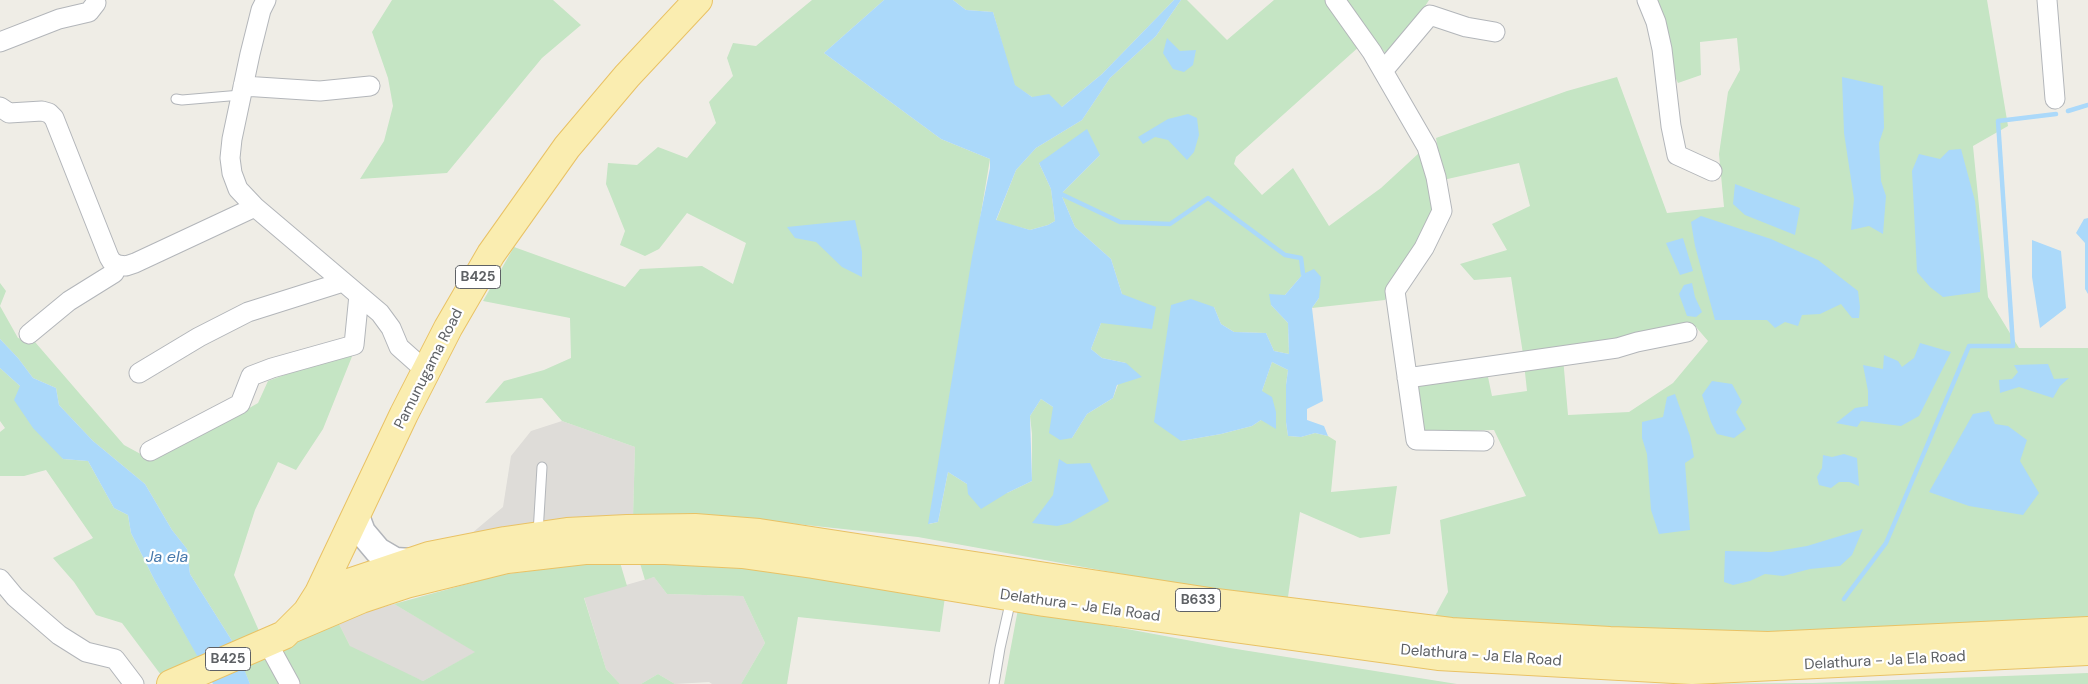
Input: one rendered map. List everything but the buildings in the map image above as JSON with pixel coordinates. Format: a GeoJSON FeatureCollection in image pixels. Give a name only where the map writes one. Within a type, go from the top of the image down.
{"type":"FeatureCollection","features":[{"type":"Feature","properties":{"kind":"main road","name":"Pamunugama Road"},"geometry":{"type":"LineString","coordinates":[[180,680],[284,635],[307,612],[319,594],[426,372],[491,254],[567,148],[627,76],[698,0]]}},
{"type":"Feature","properties":{"kind":"main road"},"geometry":{"type":"LineString","coordinates":[[356,516],[362,532],[378,552],[395,561],[412,562]]}},
{"type":"Feature","properties":{"kind":"main road","name":"Delathura - Ja Ela Road"},"geometry":{"type":"LineString","coordinates":[[319,594],[412,562],[464,548],[538,536],[627,529],[695,528],[759,532],[1216,603],[1451,632],[1600,641],[1768,646],[2088,631]]}},
{"type":"Feature","properties":{"kind":"main road","name":"Delathura - Ja Ela Road"},"geometry":{"type":"LineString","coordinates":[[292,628],[362,599],[449,572],[506,559],[586,550],[665,550],[742,554],[1012,597],[1438,656],[1692,670],[2088,651]]}},
{"type":"Feature","properties":{"kind":"street"},"geometry":{"type":"LineString","coordinates":[[266,0],[261,10],[242,91],[230,158],[232,173],[238,189],[255,207],[380,313],[391,328],[399,346],[426,372]]}},
{"type":"Feature","properties":{"kind":"street"},"geometry":{"type":"LineString","coordinates":[[1335,0],[1372,52],[1427,146],[1436,177],[1442,211],[1424,248],[1395,291],[1416,440],[1484,441]]}},
{"type":"Feature","properties":{"kind":"street"},"geometry":{"type":"LineString","coordinates":[[1647,0],[1656,22],[1662,49],[1671,126],[1677,155],[1712,170]]}},
{"type":"Feature","properties":{"kind":"street"},"geometry":{"type":"LineString","coordinates":[[2047,0],[2055,99]]}},
{"type":"Feature","properties":{"kind":"street"},"geometry":{"type":"LineString","coordinates":[[0,42],[59,19],[89,12],[96,3]]}},
{"type":"Feature","properties":{"kind":"street"},"geometry":{"type":"LineString","coordinates":[[1383,71],[1430,15],[1466,28],[1495,32]]}},
{"type":"Feature","properties":{"kind":"street"},"geometry":{"type":"LineString","coordinates":[[242,91],[320,91],[370,86]]}},
{"type":"Feature","properties":{"kind":"street"},"geometry":{"type":"LineString","coordinates":[[0,107],[9,113],[42,111],[49,113],[54,118],[109,257],[112,262],[118,265],[126,266],[135,263],[255,207]]}},
{"type":"Feature","properties":{"kind":"street"},"geometry":{"type":"LineString","coordinates":[[29,334],[70,301],[114,274],[118,265]]}},
{"type":"Feature","properties":{"kind":"street"},"geometry":{"type":"LineString","coordinates":[[139,373],[198,337],[248,312],[343,282]]}},
{"type":"Feature","properties":{"kind":"street"},"geometry":{"type":"LineString","coordinates":[[150,451],[240,404],[251,376],[272,368],[354,345],[358,294]]}},
{"type":"Feature","properties":{"kind":"street"},"geometry":{"type":"LineString","coordinates":[[1407,378],[1617,348],[1687,332]]}},
{"type":"Feature","properties":{"kind":"street"},"geometry":{"type":"LineString","coordinates":[[0,579],[8,601],[86,652],[115,659],[134,684]]}},
{"type":"Feature","properties":{"kind":"street"},"geometry":{"type":"LineString","coordinates":[[267,642],[290,684]]}},
{"type":"Feature","properties":{"kind":"lane"},"geometry":{"type":"LineString","coordinates":[[176,99],[182,100],[242,91]]}},
{"type":"Feature","properties":{"kind":"lane"},"geometry":{"type":"LineString","coordinates":[[538,536],[542,467]]}},
{"type":"Feature","properties":{"kind":"lane"},"geometry":{"type":"LineString","coordinates":[[994,684],[1012,597]]}},
{"type":"Feature","properties":{"kind":"shaded area"},"geometry":{"type":"Polygon","coordinates":[[[562,421],[635,447],[633,518],[465,539],[503,507],[511,456],[531,431],[562,421]]]}},
{"type":"Feature","properties":{"kind":"shaded area"},"geometry":{"type":"Polygon","coordinates":[[[654,577],[667,594],[743,596],[765,643],[741,684],[712,684],[709,682],[675,684],[658,674],[641,684],[620,684],[606,669],[584,597],[654,577]]]}},
{"type":"Feature","properties":{"kind":"shaded area"},"geometry":{"type":"Polygon","coordinates":[[[394,604],[476,652],[423,681],[352,650],[337,620],[394,604]]]}},
{"type":"Feature","properties":{"kind":"green space"},"geometry":{"type":"Polygon","coordinates":[[[392,0],[553,0],[581,25],[542,58],[447,173],[360,179],[384,141],[393,106],[388,78],[372,32],[392,0]]]}},
{"type":"Feature","properties":{"kind":"green space"},"geometry":{"type":"Polygon","coordinates":[[[812,0],[884,0],[824,53],[941,139],[990,159],[929,524],[938,522],[948,472],[967,484],[1007,493],[1032,481],[1030,416],[1041,399],[1053,407],[1072,438],[1087,414],[1113,398],[1126,363],[1102,358],[1091,349],[1101,323],[1122,294],[1111,259],[1075,227],[1061,194],[1100,155],[1039,163],[1051,189],[1055,221],[1030,230],[996,221],[1016,170],[1036,148],[1082,120],[1110,78],[1156,36],[1181,0],[1187,0],[1227,40],[1274,0],[1327,0],[1361,45],[1236,157],[1234,164],[1262,195],[1293,168],[1329,226],[1381,188],[1419,153],[1437,204],[1434,213],[1406,259],[1385,300],[1312,308],[1319,298],[1303,274],[1285,295],[1271,305],[1288,323],[1289,354],[1274,351],[1266,333],[1234,332],[1221,324],[1214,307],[1181,441],[1252,426],[1261,420],[1262,391],[1272,362],[1288,370],[1286,422],[1288,436],[1301,437],[1315,433],[1328,436],[1336,441],[1331,492],[1397,486],[1390,534],[1360,538],[1300,512],[1287,604],[918,537],[703,514],[633,518],[635,447],[562,421],[542,398],[485,403],[504,381],[544,370],[571,358],[570,318],[483,301],[514,247],[625,287],[640,269],[702,266],[733,284],[746,243],[687,213],[659,249],[645,256],[620,245],[625,231],[606,184],[608,163],[637,165],[658,147],[687,158],[716,123],[709,102],[733,76],[727,58],[733,43],[756,46],[812,0]]]}},
{"type":"Feature","properties":{"kind":"green space"},"geometry":{"type":"Polygon","coordinates":[[[953,0],[1174,0],[1102,74],[1062,107],[1032,97],[1014,85],[993,12],[966,10],[953,0]]]}},
{"type":"Feature","properties":{"kind":"green space"},"geometry":{"type":"Polygon","coordinates":[[[1344,0],[1429,0],[1386,54],[1344,0]]]}},
{"type":"Feature","properties":{"kind":"green space"},"geometry":{"type":"Polygon","coordinates":[[[1647,0],[1987,0],[2008,126],[1973,146],[1988,297],[2019,348],[2088,348],[2088,620],[1751,640],[1431,623],[1448,592],[1440,520],[1526,496],[1494,430],[1421,432],[1415,386],[1488,377],[1492,396],[1527,391],[1511,277],[1474,280],[1460,264],[1507,250],[1492,224],[1530,206],[1519,163],[1443,180],[1436,138],[1567,91],[1617,77],[1667,213],[1724,207],[1719,154],[1728,92],[1740,70],[1737,38],[1700,42],[1701,75],[1678,83],[1651,29],[1647,0]],[[1696,327],[1562,346],[1568,415],[1629,412],[1673,383],[1708,341],[1696,327]]]}},
{"type":"Feature","properties":{"kind":"green space"},"geometry":{"type":"Polygon","coordinates":[[[0,283],[6,291],[0,306],[0,283]]]}},
{"type":"Feature","properties":{"kind":"green space"},"geometry":{"type":"Polygon","coordinates":[[[0,306],[18,338],[35,342],[124,445],[148,458],[213,429],[258,403],[268,381],[355,349],[323,429],[296,470],[278,462],[255,510],[234,575],[260,633],[234,644],[190,574],[187,549],[172,530],[145,484],[93,441],[59,405],[56,388],[33,378],[0,339],[0,306]]]}},
{"type":"Feature","properties":{"kind":"green space"},"geometry":{"type":"Polygon","coordinates":[[[0,368],[20,386],[63,459],[88,461],[114,508],[128,515],[131,533],[155,581],[199,658],[164,679],[122,623],[96,615],[74,582],[53,558],[93,538],[46,470],[24,476],[0,476],[0,432],[5,428],[0,421],[0,368]]]}},
{"type":"Feature","properties":{"kind":"green space"},"geometry":{"type":"Polygon","coordinates":[[[619,559],[627,586],[584,598],[606,669],[620,684],[250,684],[242,665],[337,620],[350,646],[423,681],[475,652],[394,604],[500,575],[619,559]]]}},
{"type":"Feature","properties":{"kind":"green space"},"geometry":{"type":"Polygon","coordinates":[[[639,560],[781,571],[945,597],[940,632],[798,617],[787,684],[741,684],[765,643],[743,596],[667,594],[654,577],[645,580],[639,560]]]}},
{"type":"Feature","properties":{"kind":"green space"},"geometry":{"type":"Polygon","coordinates":[[[1018,609],[1230,648],[1457,684],[1004,684],[1018,609]]]}},
{"type":"Feature","properties":{"kind":"green space"},"geometry":{"type":"Polygon","coordinates":[[[2088,673],[2088,684],[1638,684],[1812,683],[2088,673]]]}},
{"type":"Feature","properties":{"kind":"green space"},"geometry":{"type":"Polygon","coordinates":[[[658,674],[675,684],[641,684],[658,674]]]}},
{"type":"Feature","properties":{"kind":"water"},"geometry":{"type":"Polygon","coordinates":[[[884,0],[953,0],[966,10],[993,12],[1015,85],[1032,97],[1049,94],[1062,107],[1102,74],[1174,0],[1181,0],[1156,36],[1110,78],[1082,120],[1036,148],[1016,170],[996,220],[1030,230],[1055,221],[1051,189],[1039,163],[1087,129],[1100,155],[1061,194],[1075,227],[1111,259],[1122,294],[1156,307],[1152,329],[1101,323],[1091,349],[1102,358],[1126,363],[1142,377],[1117,385],[1113,398],[1087,414],[1072,438],[1060,440],[1049,433],[1053,407],[1041,399],[1030,416],[1032,481],[1007,493],[981,509],[968,494],[967,484],[948,472],[938,522],[928,524],[972,257],[990,168],[990,159],[941,139],[824,53],[884,0]]]}},
{"type":"Feature","properties":{"kind":"water"},"geometry":{"type":"Polygon","coordinates":[[[1167,38],[1180,51],[1196,50],[1193,65],[1184,72],[1173,69],[1163,53],[1167,38]]]}},
{"type":"Feature","properties":{"kind":"water"},"geometry":{"type":"Polygon","coordinates":[[[1842,77],[1883,86],[1884,128],[1879,143],[1881,181],[1886,196],[1883,234],[1869,226],[1851,230],[1854,199],[1844,133],[1842,77]]]}},
{"type":"Feature","properties":{"kind":"water"},"geometry":{"type":"Polygon","coordinates":[[[1188,114],[1197,118],[1199,135],[1194,152],[1187,160],[1168,140],[1155,137],[1143,144],[1138,137],[1168,119],[1188,114]]]}},
{"type":"Feature","properties":{"kind":"water"},"geometry":{"type":"Polygon","coordinates":[[[1961,149],[1975,201],[1981,257],[1980,292],[1943,297],[1930,287],[1917,272],[1912,171],[1919,154],[1940,159],[1949,150],[1961,149]]]}},
{"type":"Feature","properties":{"kind":"water"},"geometry":{"type":"Polygon","coordinates":[[[1735,184],[1800,208],[1795,235],[1745,215],[1733,204],[1735,184]]]}},
{"type":"Feature","properties":{"kind":"water"},"geometry":{"type":"Polygon","coordinates":[[[1701,216],[1771,239],[1818,260],[1858,291],[1859,318],[1852,318],[1841,304],[1820,314],[1802,315],[1798,326],[1785,322],[1775,328],[1767,320],[1715,320],[1695,246],[1691,222],[1701,216]]]}},
{"type":"Feature","properties":{"kind":"water"},"geometry":{"type":"Polygon","coordinates":[[[2088,218],[2088,294],[2085,289],[2085,243],[2076,233],[2084,219],[2088,218]]]}},
{"type":"Feature","properties":{"kind":"water"},"geometry":{"type":"Polygon","coordinates":[[[855,220],[862,252],[862,277],[842,267],[816,242],[795,238],[787,227],[855,220]]]}},
{"type":"Feature","properties":{"kind":"water"},"geometry":{"type":"Polygon","coordinates":[[[1683,238],[1693,271],[1680,275],[1666,243],[1683,238]]]}},
{"type":"Feature","properties":{"kind":"water"},"geometry":{"type":"Polygon","coordinates":[[[2032,240],[2061,251],[2066,308],[2040,328],[2032,277],[2032,240]]]}},
{"type":"Feature","properties":{"kind":"water"},"geometry":{"type":"Polygon","coordinates":[[[1314,269],[1321,277],[1319,298],[1312,308],[1323,401],[1307,409],[1307,420],[1324,426],[1328,436],[1315,433],[1301,437],[1288,436],[1286,385],[1288,370],[1272,362],[1262,391],[1272,397],[1276,412],[1276,429],[1261,420],[1252,426],[1181,441],[1154,422],[1171,305],[1191,299],[1214,307],[1221,324],[1234,332],[1266,333],[1274,351],[1289,354],[1288,323],[1271,305],[1269,294],[1285,295],[1303,274],[1314,269]]]}},
{"type":"Feature","properties":{"kind":"water"},"geometry":{"type":"Polygon","coordinates":[[[1692,283],[1695,297],[1702,312],[1696,317],[1687,316],[1679,294],[1684,285],[1692,283]]]}},
{"type":"Feature","properties":{"kind":"water","name":"Ja ela"},"geometry":{"type":"Polygon","coordinates":[[[0,339],[33,378],[56,388],[59,405],[93,441],[145,484],[172,530],[187,549],[190,574],[234,644],[250,684],[213,684],[155,581],[131,533],[128,515],[114,508],[88,461],[63,459],[33,428],[14,400],[20,386],[0,368],[0,339]]]}},
{"type":"Feature","properties":{"kind":"water"},"geometry":{"type":"Polygon","coordinates":[[[1920,343],[1951,352],[1919,416],[1901,426],[1861,421],[1857,427],[1836,423],[1855,408],[1868,406],[1868,391],[1863,365],[1883,369],[1884,355],[1898,361],[1902,367],[1914,358],[1920,343]]]}},
{"type":"Feature","properties":{"kind":"water"},"geometry":{"type":"Polygon","coordinates":[[[2048,364],[2054,379],[2069,378],[2060,386],[2053,398],[2019,387],[2000,393],[1999,380],[2012,379],[2018,372],[2014,365],[2048,364]]]}},
{"type":"Feature","properties":{"kind":"water"},"geometry":{"type":"Polygon","coordinates":[[[1712,381],[1732,384],[1742,402],[1736,412],[1746,429],[1734,438],[1717,434],[1711,422],[1702,395],[1712,381]]]}},
{"type":"Feature","properties":{"kind":"water"},"geometry":{"type":"Polygon","coordinates":[[[1675,394],[1690,436],[1694,457],[1685,463],[1690,530],[1659,534],[1651,510],[1647,454],[1642,438],[1642,422],[1663,417],[1667,397],[1675,394]]]}},
{"type":"Feature","properties":{"kind":"water"},"geometry":{"type":"Polygon","coordinates":[[[1989,411],[1995,424],[2008,426],[2027,440],[2020,461],[2039,493],[2023,515],[1969,506],[1929,492],[1973,414],[1989,411]]]}},
{"type":"Feature","properties":{"kind":"water"},"geometry":{"type":"Polygon","coordinates":[[[1844,454],[1857,458],[1859,486],[1849,482],[1839,482],[1831,488],[1819,485],[1817,477],[1822,468],[1823,455],[1832,457],[1844,454]]]}},
{"type":"Feature","properties":{"kind":"water"},"geometry":{"type":"Polygon","coordinates":[[[1059,459],[1067,464],[1090,463],[1109,501],[1070,523],[1057,526],[1032,523],[1053,495],[1059,459]]]}},
{"type":"Feature","properties":{"kind":"water"},"geometry":{"type":"Polygon","coordinates":[[[1863,529],[1852,555],[1840,566],[1810,569],[1783,576],[1765,574],[1750,581],[1733,585],[1724,582],[1725,551],[1771,552],[1807,546],[1863,529]]]}},
{"type":"Feature","properties":{"kind":"waterway"},"geometry":{"type":"LineString","coordinates":[[2068,111],[2088,105]]}},
{"type":"Feature","properties":{"kind":"waterway"},"geometry":{"type":"LineString","coordinates":[[1844,599],[1886,543],[1969,346],[2013,346],[1998,121],[2056,114]]}},
{"type":"Feature","properties":{"kind":"waterway"},"geometry":{"type":"LineString","coordinates":[[1061,194],[1120,222],[1170,224],[1208,198],[1285,255],[1301,258],[1303,274]]}}]}
